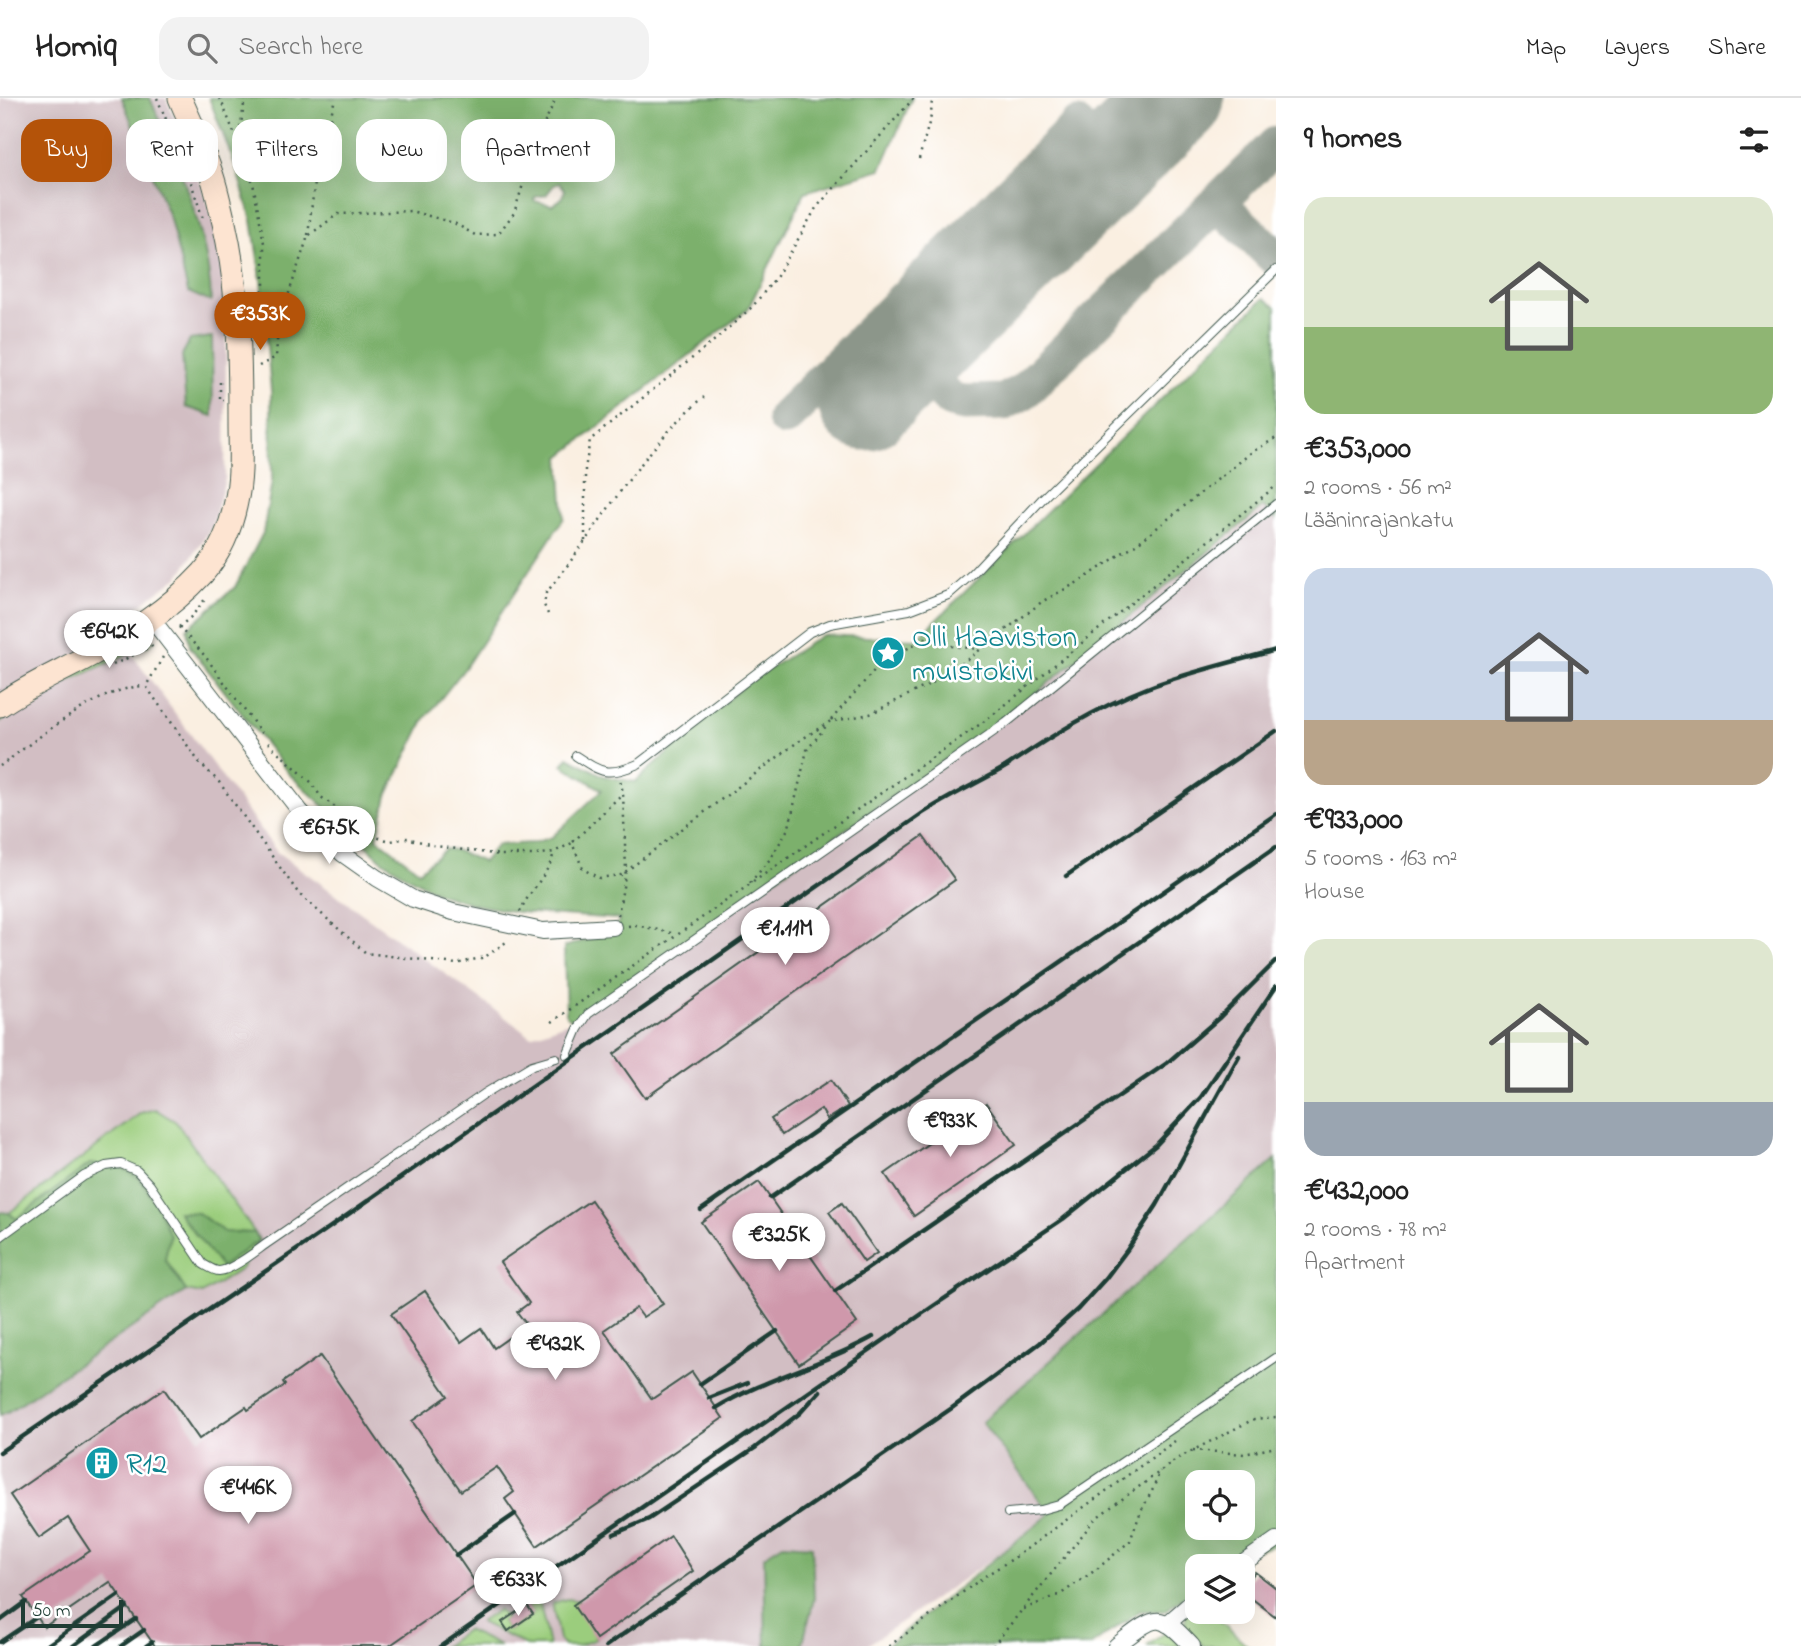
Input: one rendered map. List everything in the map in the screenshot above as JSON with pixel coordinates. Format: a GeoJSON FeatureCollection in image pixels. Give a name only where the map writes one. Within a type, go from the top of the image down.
{"type":"FeatureCollection","features":[{"type":"Feature","properties":{"kind":"street"},"geometry":{"type":"LineString","coordinates":[[0,705],[196,594],[205,570],[221,546],[231,524],[239,476],[240,400],[236,290],[225,225],[212,175],[180,98]]}},
{"type":"Feature","properties":{"kind":"street"},"geometry":{"type":"LineString","coordinates":[[151,618],[172,636],[300,811],[321,834],[377,878],[413,899],[453,912],[543,931],[613,927]]}},
{"type":"Feature","properties":{"kind":"street"},"geometry":{"type":"LineString","coordinates":[[1255,1555],[1276,1540]]}},
{"type":"Feature","properties":{"kind":"street"},"geometry":{"type":"LineString","coordinates":[[1167,1624],[1185,1608]]}},
{"type":"Feature","properties":{"kind":"street"},"geometry":{"type":"LineString","coordinates":[[1116,1646],[1150,1622],[1159,1620],[1192,1646]]}},
{"type":"Feature","properties":{"kind":"lane"},"geometry":{"type":"LineString","coordinates":[[576,756],[599,771],[618,773],[638,764],[810,632],[830,624],[909,610],[948,595],[1276,270]]}},
{"type":"Feature","properties":{"kind":"lane"},"geometry":{"type":"LineString","coordinates":[[567,1055],[588,1014],[1006,723],[1276,504]]}},
{"type":"Feature","properties":{"kind":"lane"},"geometry":{"type":"LineString","coordinates":[[0,1237],[84,1176],[106,1166],[121,1164],[137,1171],[150,1185],[203,1264],[219,1271],[235,1265],[484,1094],[531,1065],[556,1058]]}},
{"type":"Feature","properties":{"kind":"lane"},"geometry":{"type":"LineString","coordinates":[[1008,1513],[1041,1510],[1059,1505],[1276,1358]]}},
{"type":"Feature","properties":{"kind":"path"},"geometry":{"type":"LineString","coordinates":[[157,98],[185,164],[204,223]]}},
{"type":"Feature","properties":{"kind":"path"},"geometry":{"type":"LineString","coordinates":[[220,98],[232,129]]}},
{"type":"Feature","properties":{"kind":"path"},"geometry":{"type":"LineString","coordinates":[[242,119],[245,98]]}},
{"type":"Feature","properties":{"kind":"path"},"geometry":{"type":"LineString","coordinates":[[259,366],[276,357],[278,326],[308,236],[314,188],[335,98]]}},
{"type":"Feature","properties":{"kind":"path"},"geometry":{"type":"LineString","coordinates":[[308,236],[338,214],[411,211],[454,223],[475,235],[498,234],[514,213],[538,137],[556,98]]}},
{"type":"Feature","properties":{"kind":"path"},"geometry":{"type":"LineString","coordinates":[[585,541],[585,469],[590,440],[715,340],[753,306],[777,276],[816,208],[914,98]]}},
{"type":"Feature","properties":{"kind":"path"},"geometry":{"type":"LineString","coordinates":[[919,159],[931,116],[932,98]]}},
{"type":"Feature","properties":{"kind":"path"},"geometry":{"type":"LineString","coordinates":[[253,182],[264,243],[264,288],[259,296]]}},
{"type":"Feature","properties":{"kind":"path"},"geometry":{"type":"LineString","coordinates":[[220,372],[220,400],[240,400]]}},
{"type":"Feature","properties":{"kind":"path"},"geometry":{"type":"LineString","coordinates":[[548,614],[544,605],[546,593],[646,456],[683,414],[704,397]]}},
{"type":"Feature","properties":{"kind":"path"},"geometry":{"type":"LineString","coordinates":[[572,843],[583,869],[599,878],[621,875],[799,741],[829,722],[870,714],[946,676],[1043,601],[1082,580],[1143,539],[1252,452],[1276,438]]}},
{"type":"Feature","properties":{"kind":"path"},"geometry":{"type":"LineString","coordinates":[[552,1022],[989,718],[1276,486]]}},
{"type":"Feature","properties":{"kind":"path"},"geometry":{"type":"LineString","coordinates":[[106,668],[172,636],[192,616],[196,594]]}},
{"type":"Feature","properties":{"kind":"path"},"geometry":{"type":"LineString","coordinates":[[172,636],[205,656],[268,744],[311,782],[321,797],[348,816],[363,831],[375,837],[391,841],[407,838],[436,846],[500,855],[554,852],[572,843],[623,793]]}},
{"type":"Feature","properties":{"kind":"path"},"geometry":{"type":"LineString","coordinates":[[146,686],[172,636]]}},
{"type":"Feature","properties":{"kind":"path"},"geometry":{"type":"LineString","coordinates":[[748,886],[771,858],[789,827],[807,750],[878,666],[925,638],[953,646],[980,649],[984,646]]}},
{"type":"Feature","properties":{"kind":"path"},"geometry":{"type":"LineString","coordinates":[[0,766],[91,702],[131,686],[146,686]]}},
{"type":"Feature","properties":{"kind":"path"},"geometry":{"type":"LineString","coordinates":[[146,686],[199,762],[219,782],[299,894],[366,953],[456,964],[485,957],[521,926],[524,903],[547,871],[554,852]]}},
{"type":"Feature","properties":{"kind":"path"},"geometry":{"type":"LineString","coordinates":[[618,773],[623,793],[626,870],[618,915],[613,927],[636,925],[678,934]]}},
{"type":"Feature","properties":{"kind":"path"},"geometry":{"type":"LineString","coordinates":[[993,1646],[1096,1518],[1192,1450],[1254,1419],[1276,1417]]}},
{"type":"Feature","properties":{"kind":"path"},"geometry":{"type":"LineString","coordinates":[[889,1646],[1188,1432]]}},
{"type":"Feature","properties":{"kind":"path"},"geometry":{"type":"LineString","coordinates":[[1192,1450],[1244,1454],[1276,1447]]}},
{"type":"Feature","properties":{"kind":"path"},"geometry":{"type":"LineString","coordinates":[[1021,1611],[1061,1594],[1097,1569],[1130,1541],[1160,1471]]}},
{"type":"Feature","properties":{"kind":"shaded area"},"geometry":{"type":"Polygon","coordinates":[[[0,98],[166,98],[174,119],[126,119],[126,182],[200,182],[216,233],[224,281],[225,479],[212,527],[179,576],[111,626],[277,852],[531,1036],[573,1020],[1009,715],[1276,499],[1276,1363],[866,1646],[0,1646],[0,98]]]}},
{"type":"Feature","properties":{"kind":"green space"},"geometry":{"type":"Polygon","coordinates":[[[122,98],[150,98],[159,119],[130,119],[122,98]]]}},
{"type":"Feature","properties":{"kind":"green space"},"geometry":{"type":"Polygon","coordinates":[[[209,98],[912,98],[881,169],[805,192],[748,309],[560,457],[564,518],[465,668],[424,720],[387,796],[377,838],[419,871],[445,849],[455,850],[483,862],[497,845],[533,843],[552,837],[602,790],[562,765],[568,757],[604,776],[635,782],[744,685],[822,635],[917,639],[1264,298],[1276,307],[1276,519],[1263,507],[1009,715],[573,1020],[566,1016],[564,947],[615,931],[619,919],[517,912],[477,905],[438,893],[410,878],[382,860],[289,774],[190,647],[187,629],[235,587],[263,533],[272,481],[271,391],[261,279],[252,220],[240,182],[342,182],[342,119],[232,119],[232,158],[209,98]],[[560,183],[554,185],[546,195],[535,197],[534,201],[552,205],[561,199],[565,190],[560,183]]]}},
{"type":"Feature","properties":{"kind":"green space"},"geometry":{"type":"Polygon","coordinates":[[[155,182],[184,182],[205,250],[211,302],[188,292],[170,219],[155,182]]]}},
{"type":"Feature","properties":{"kind":"green space"},"geometry":{"type":"Polygon","coordinates":[[[212,337],[213,416],[186,407],[182,355],[190,340],[212,337]]]}},
{"type":"Feature","properties":{"kind":"green space"},"geometry":{"type":"Polygon","coordinates":[[[134,640],[154,640],[151,644],[54,689],[0,722],[0,715],[134,640]]]}},
{"type":"Feature","properties":{"kind":"green space"},"geometry":{"type":"Polygon","coordinates":[[[155,1109],[176,1122],[255,1233],[223,1232],[198,1213],[179,1212],[221,1267],[259,1240],[241,1269],[202,1294],[186,1291],[164,1259],[170,1235],[90,1164],[16,1219],[9,1213],[141,1113],[155,1109]]]}},
{"type":"Feature","properties":{"kind":"green space"},"geometry":{"type":"Polygon","coordinates":[[[1276,1159],[1276,1545],[1244,1554],[1185,1554],[1185,1596],[1165,1611],[1140,1611],[1090,1646],[886,1646],[1050,1514],[982,1422],[1276,1159]]]}},
{"type":"Feature","properties":{"kind":"green space"},"geometry":{"type":"Polygon","coordinates":[[[90,1164],[121,1167],[139,1178],[155,1202],[170,1235],[165,1259],[186,1291],[0,1415],[0,1212],[9,1213],[16,1219],[90,1164]]]}},
{"type":"Feature","properties":{"kind":"green space"},"geometry":{"type":"Polygon","coordinates":[[[178,1212],[198,1213],[224,1232],[255,1233],[259,1240],[221,1267],[178,1212]]]}},
{"type":"Feature","properties":{"kind":"green space"},"geometry":{"type":"Polygon","coordinates":[[[783,1544],[812,1546],[814,1599],[802,1646],[766,1646],[764,1556],[783,1544]]]}},
{"type":"Feature","properties":{"kind":"green space"},"geometry":{"type":"Polygon","coordinates":[[[534,1584],[549,1646],[527,1646],[480,1622],[499,1609],[506,1619],[502,1622],[508,1631],[533,1614],[523,1592],[534,1584]]]}},
{"type":"Feature","properties":{"kind":"green space"},"geometry":{"type":"Polygon","coordinates":[[[567,1599],[580,1601],[596,1639],[577,1646],[564,1646],[559,1640],[552,1603],[567,1599]]]}},
{"type":"Feature","properties":{"kind":"green space"},"geometry":{"type":"Polygon","coordinates":[[[1185,1622],[1185,1624],[1224,1624],[1248,1646],[1204,1646],[1184,1628],[1185,1622]]]}},
{"type":"Feature","properties":{"kind":"green space"},"geometry":{"type":"Polygon","coordinates":[[[466,1630],[500,1646],[444,1646],[466,1630]]]}},
{"type":"Feature","properties":{"kind":"green space"},"geometry":{"type":"Polygon","coordinates":[[[1166,1632],[1183,1646],[1147,1646],[1166,1632]]]}},
{"type":"Feature","properties":{"kind":"building"},"geometry":{"type":"Polygon","coordinates":[[[923,836],[955,880],[645,1098],[614,1054],[923,836]]]}},
{"type":"Feature","properties":{"kind":"building"},"geometry":{"type":"Polygon","coordinates":[[[831,1080],[848,1106],[827,1119],[821,1109],[782,1135],[771,1119],[831,1080]]]}},
{"type":"Feature","properties":{"kind":"building"},"geometry":{"type":"Polygon","coordinates":[[[986,1103],[1016,1145],[914,1216],[885,1174],[986,1103]]]}},
{"type":"Feature","properties":{"kind":"building"},"geometry":{"type":"Polygon","coordinates":[[[759,1182],[857,1323],[799,1364],[701,1222],[759,1182]]]}},
{"type":"Feature","properties":{"kind":"building"},"geometry":{"type":"Polygon","coordinates":[[[591,1200],[663,1304],[643,1317],[636,1308],[604,1330],[652,1399],[692,1372],[723,1418],[537,1546],[505,1499],[514,1492],[497,1467],[461,1491],[412,1421],[448,1396],[391,1314],[425,1291],[461,1342],[481,1328],[494,1348],[527,1325],[517,1312],[529,1303],[500,1262],[591,1200]]]}},
{"type":"Feature","properties":{"kind":"building"},"geometry":{"type":"Polygon","coordinates":[[[842,1203],[877,1253],[864,1262],[829,1212],[842,1203]]]}},
{"type":"Feature","properties":{"kind":"building"},"geometry":{"type":"Polygon","coordinates":[[[320,1356],[477,1585],[389,1646],[155,1646],[110,1582],[44,1627],[23,1597],[90,1551],[68,1518],[39,1538],[10,1495],[164,1389],[199,1439],[246,1407],[248,1410],[285,1385],[283,1382],[320,1356]]]}},
{"type":"Feature","properties":{"kind":"building"},"geometry":{"type":"Polygon","coordinates":[[[671,1536],[693,1571],[596,1639],[573,1605],[671,1536]]]}},
{"type":"Feature","properties":{"kind":"building"},"geometry":{"type":"Polygon","coordinates":[[[1255,1572],[1276,1588],[1276,1617],[1255,1601],[1255,1572]]]}},
{"type":"Feature","properties":{"kind":"building"},"geometry":{"type":"Polygon","coordinates":[[[527,1605],[533,1614],[508,1631],[502,1622],[527,1605]]]}},
{"type":"Feature","properties":{"kind":"taxiway"},"geometry":{"type":"LineString","coordinates":[[785,418],[1077,126]]}},
{"type":"Feature","properties":{"kind":"taxiway"},"geometry":{"type":"LineString","coordinates":[[911,360],[951,400],[964,403],[1004,402],[1024,391],[1276,145]]}},
{"type":"Feature","properties":{"kind":"taxiway"},"geometry":{"type":"LineString","coordinates":[[1218,203],[1276,258]]}},
{"type":"Feature","properties":{"kind":"runway"},"geometry":{"type":"LineString","coordinates":[[865,404],[1178,98]]}},
{"type":"Feature","properties":{"kind":"railway"},"geometry":{"type":"LineString","coordinates":[[1002,769],[1072,724],[1128,696],[1179,677],[1276,650]]}},
{"type":"Feature","properties":{"kind":"railway"},"geometry":{"type":"LineString","coordinates":[[1066,876],[1276,731]]}},
{"type":"Feature","properties":{"kind":"railway"},"geometry":{"type":"LineString","coordinates":[[0,1452],[323,1232],[923,813],[1009,765]]}},
{"type":"Feature","properties":{"kind":"railway"},"geometry":{"type":"LineString","coordinates":[[701,1210],[1276,814]]}},
{"type":"Feature","properties":{"kind":"railway"},"geometry":{"type":"LineString","coordinates":[[770,1198],[1276,847]]}},
{"type":"Feature","properties":{"kind":"railway"},"geometry":{"type":"LineString","coordinates":[[835,1291],[1167,1063],[1220,1017],[1276,961]]}},
{"type":"Feature","properties":{"kind":"railway"},"geometry":{"type":"LineString","coordinates":[[441,1646],[1063,1219],[1156,1145],[1201,1097],[1276,986]]}},
{"type":"Feature","properties":{"kind":"railway"},"geometry":{"type":"LineString","coordinates":[[606,1646],[952,1408],[1040,1343],[1078,1309],[1106,1278],[1157,1205],[1239,1056]]}},
{"type":"Feature","properties":{"kind":"railway"},"geometry":{"type":"LineString","coordinates":[[700,1384],[777,1331]]}},
{"type":"Feature","properties":{"kind":"railway"},"geometry":{"type":"LineString","coordinates":[[716,1408],[754,1388],[834,1356],[873,1337]]}},
{"type":"Feature","properties":{"kind":"railway"},"geometry":{"type":"LineString","coordinates":[[709,1398],[747,1383]]}},
{"type":"Feature","properties":{"kind":"railway"},"geometry":{"type":"LineString","coordinates":[[614,1534],[649,1519],[755,1448],[800,1413],[820,1391]]}},
{"type":"Feature","properties":{"kind":"railway"},"geometry":{"type":"LineString","coordinates":[[456,1555],[515,1514]]}},
{"type":"Feature","properties":{"kind":"railway"},"geometry":{"type":"LineString","coordinates":[[46,1646],[119,1595]]}},
{"type":"Feature","properties":{"kind":"railway"},"geometry":{"type":"LineString","coordinates":[[0,1621],[26,1602]]}},
{"type":"Feature","properties":{"kind":"railway"},"geometry":{"type":"LineString","coordinates":[[73,1646],[127,1607]]}},
{"type":"Feature","properties":{"kind":"railway"},"geometry":{"type":"LineString","coordinates":[[0,1642],[37,1617]]}},
{"type":"Feature","properties":{"kind":"railway"},"geometry":{"type":"LineString","coordinates":[[96,1646],[136,1619]]}},
{"type":"Feature","properties":{"kind":"railway"},"geometry":{"type":"LineString","coordinates":[[121,1646],[144,1630]]}},
{"type":"Feature","properties":{"kind":"railway"},"geometry":{"type":"LineString","coordinates":[[146,1646],[152,1642]]}},
{"type":"Feature","properties":{"kind":"place","name":"Olli Haaviston muistokivi"},"geometry":{"type":"Point","coordinates":[888,653]}},
{"type":"Feature","properties":{"kind":"place","name":"R12"},"geometry":{"type":"Point","coordinates":[102,1463]}}]}
